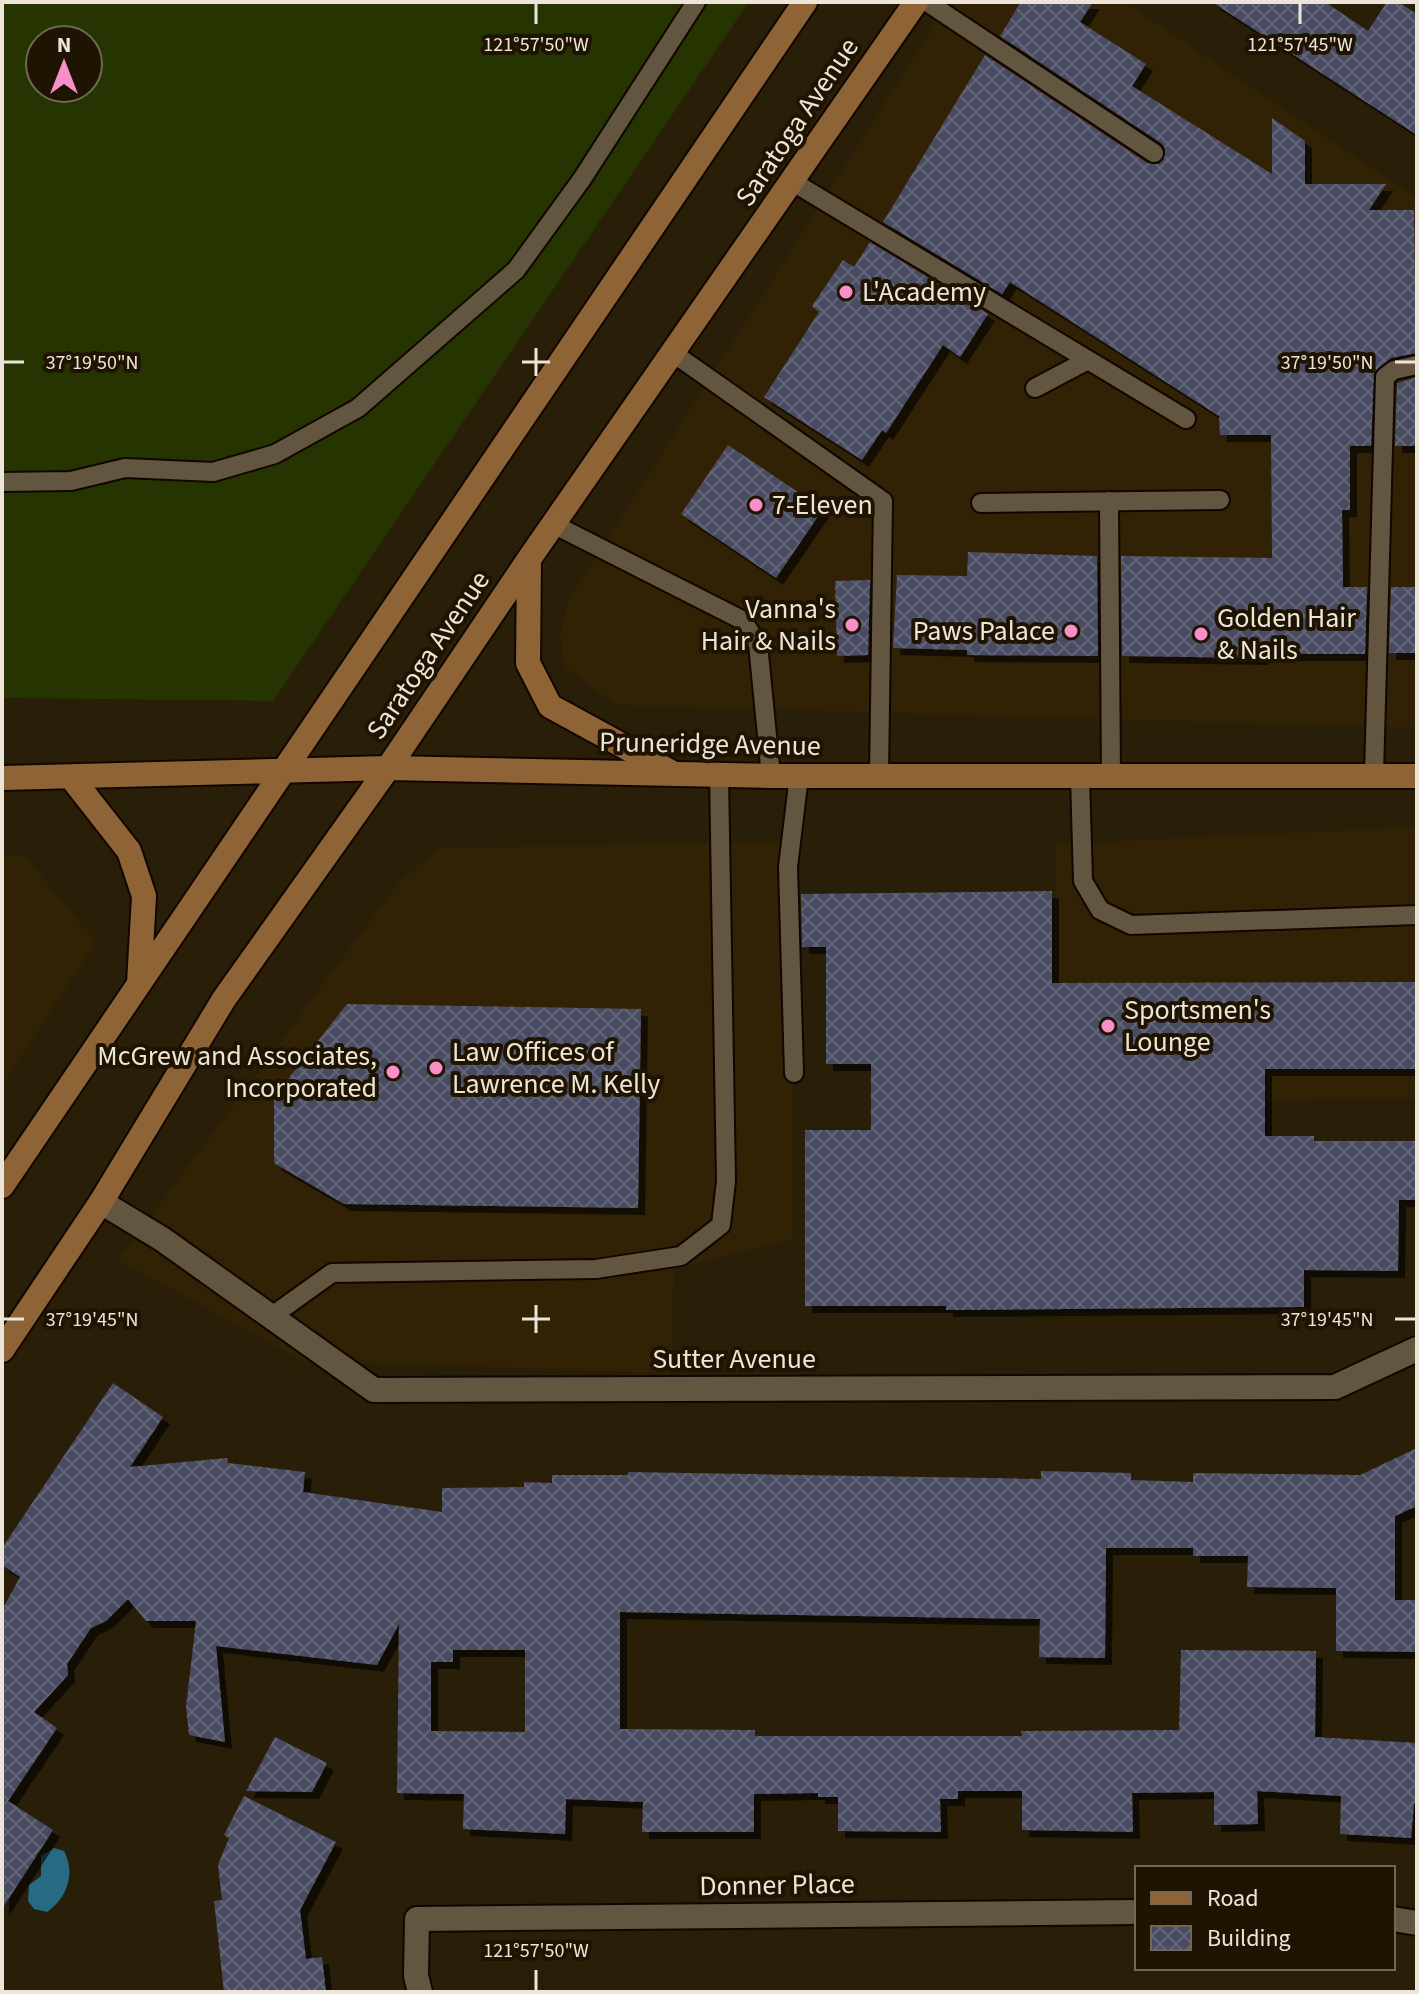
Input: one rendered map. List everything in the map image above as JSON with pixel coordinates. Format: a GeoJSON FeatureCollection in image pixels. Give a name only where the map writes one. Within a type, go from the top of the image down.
{"type":"FeatureCollection","features":[{"type":"Feature","properties":{"kind":"main road","name":"Saratoga Avenue"},"geometry":{"type":"LineString","coordinates":[[2,1186],[287,771],[805,2]]}},
{"type":"Feature","properties":{"kind":"main road","name":"Saratoga Avenue"},"geometry":{"type":"LineString","coordinates":[[2,1350],[101,1202],[224,999],[388,768],[553,524],[916,2]]}},
{"type":"Feature","properties":{"kind":"main road"},"geometry":{"type":"LineString","coordinates":[[529,559],[528,663],[550,706],[674,774]]}},
{"type":"Feature","properties":{"kind":"main road","name":"Pruneridge Avenue"},"geometry":{"type":"LineString","coordinates":[[2,778],[388,768],[771,776],[1417,776]]}},
{"type":"Feature","properties":{"kind":"main road"},"geometry":{"type":"LineString","coordinates":[[71,777],[129,851],[144,896],[139,986]]}},
{"type":"Feature","properties":{"kind":"street","name":"Sutter Avenue"},"geometry":{"type":"LineString","coordinates":[[101,1202],[155,1234],[374,1390],[1335,1387],[1417,1349]]}},
{"type":"Feature","properties":{"kind":"street","name":"Donner Place"},"geometry":{"type":"LineString","coordinates":[[420,1992],[416,1976],[417,1919],[1135,1912]]}},
{"type":"Feature","properties":{"kind":"street"},"geometry":{"type":"LineString","coordinates":[[1395,1919],[1417,1923]]}},
{"type":"Feature","properties":{"kind":"lane"},"geometry":{"type":"LineString","coordinates":[[2,482],[71,481],[125,468],[213,472],[275,454],[358,408],[516,270],[582,179],[696,2]]}},
{"type":"Feature","properties":{"kind":"lane"},"geometry":{"type":"LineString","coordinates":[[927,2],[1154,153]]}},
{"type":"Feature","properties":{"kind":"lane"},"geometry":{"type":"LineString","coordinates":[[793,182],[1186,419]]}},
{"type":"Feature","properties":{"kind":"lane"},"geometry":{"type":"LineString","coordinates":[[673,353],[883,501],[879,776]]}},
{"type":"Feature","properties":{"kind":"lane"},"geometry":{"type":"LineString","coordinates":[[1035,388],[1088,360]]}},
{"type":"Feature","properties":{"kind":"lane"},"geometry":{"type":"LineString","coordinates":[[1374,774],[1385,377],[1394,370],[1417,365]]}},
{"type":"Feature","properties":{"kind":"lane"},"geometry":{"type":"LineString","coordinates":[[981,503],[1220,500]]}},
{"type":"Feature","properties":{"kind":"lane"},"geometry":{"type":"LineString","coordinates":[[1109,501],[1111,778]]}},
{"type":"Feature","properties":{"kind":"lane"},"geometry":{"type":"LineString","coordinates":[[553,524],[742,620],[758,644],[771,776]]}},
{"type":"Feature","properties":{"kind":"lane"},"geometry":{"type":"LineString","coordinates":[[272,1316],[332,1273],[596,1269],[681,1256],[721,1225],[726,1181],[719,775]]}},
{"type":"Feature","properties":{"kind":"lane"},"geometry":{"type":"LineString","coordinates":[[794,1073],[788,867],[799,776]]}},
{"type":"Feature","properties":{"kind":"lane"},"geometry":{"type":"LineString","coordinates":[[1080,776],[1083,881],[1100,910],[1131,925],[1417,915]]}},
{"type":"Feature","properties":{"kind":"shaded area"},"geometry":{"type":"Polygon","coordinates":[[[949,2],[1125,2],[1417,198],[1417,728],[615,705],[565,667],[560,637],[567,603],[949,2]]]}},
{"type":"Feature","properties":{"kind":"shaded area"},"geometry":{"type":"Polygon","coordinates":[[[1417,827],[1417,1099],[1056,1100],[1055,844],[1417,827]]]}},
{"type":"Feature","properties":{"kind":"shaded area"},"geometry":{"type":"Polygon","coordinates":[[[793,841],[793,1239],[674,1269],[671,1373],[303,1361],[118,1260],[400,881],[440,848],[793,841]]]}},
{"type":"Feature","properties":{"kind":"shaded area"},"geometry":{"type":"Polygon","coordinates":[[[2,856],[25,856],[96,942],[2,1085],[2,856]]]}},
{"type":"Feature","properties":{"kind":"green space"},"geometry":{"type":"Polygon","coordinates":[[[2,2],[749,2],[273,701],[2,698],[2,2]]]}},
{"type":"Feature","properties":{"kind":"water"},"geometry":{"type":"Polygon","coordinates":[[[54,1848],[64,1851],[69,1877],[60,1900],[47,1912],[34,1909],[28,1901],[29,1885],[41,1876],[41,1856],[54,1848]]]}},
{"type":"Feature","properties":{"kind":"building"},"geometry":{"type":"Polygon","coordinates":[[[1021,2],[1093,2],[1080,22],[1146,64],[1132,86],[1272,174],[1272,118],[1305,141],[1305,184],[1386,184],[1369,210],[1414,210],[1416,353],[1391,358],[1374,372],[1371,446],[1350,446],[1350,510],[1342,510],[1343,587],[1367,587],[1365,654],[1261,654],[1261,658],[1122,656],[1121,556],[1272,558],[1271,435],[1220,435],[1219,416],[1010,282],[1002,294],[883,222],[985,55],[1147,163],[1159,164],[1164,159],[1165,148],[1161,143],[1000,36],[1021,2]]]}},
{"type":"Feature","properties":{"kind":"building"},"geometry":{"type":"Polygon","coordinates":[[[1212,2],[1325,2],[1368,31],[1387,2],[1398,2],[1417,14],[1417,135],[1212,2]]]}},
{"type":"Feature","properties":{"kind":"building"},"geometry":{"type":"Polygon","coordinates":[[[870,242],[988,314],[960,357],[943,345],[886,433],[882,430],[862,460],[764,397],[819,312],[812,306],[843,260],[854,267],[870,242]]]}},
{"type":"Feature","properties":{"kind":"building"},"geometry":{"type":"Polygon","coordinates":[[[1417,377],[1417,446],[1395,446],[1397,383],[1417,377]]]}},
{"type":"Feature","properties":{"kind":"building"},"geometry":{"type":"Polygon","coordinates":[[[728,445],[823,509],[776,578],[681,514],[728,445]]]}},
{"type":"Feature","properties":{"kind":"building"},"geometry":{"type":"Polygon","coordinates":[[[968,552],[1097,556],[1098,656],[967,655],[967,650],[893,648],[897,575],[967,576],[968,552]]]}},
{"type":"Feature","properties":{"kind":"building"},"geometry":{"type":"Polygon","coordinates":[[[870,580],[868,655],[837,656],[835,581],[870,580]]]}},
{"type":"Feature","properties":{"kind":"building"},"geometry":{"type":"Polygon","coordinates":[[[1391,587],[1417,587],[1417,653],[1389,653],[1391,587]]]}},
{"type":"Feature","properties":{"kind":"building"},"geometry":{"type":"Polygon","coordinates":[[[1052,891],[1052,983],[1417,982],[1417,1069],[1265,1069],[1265,1136],[1314,1136],[1314,1141],[1417,1141],[1417,1200],[1399,1200],[1398,1271],[1304,1270],[1304,1307],[946,1310],[946,1306],[805,1306],[805,1130],[871,1130],[871,1064],[826,1064],[826,947],[802,947],[801,894],[1052,891]]]}},
{"type":"Feature","properties":{"kind":"building"},"geometry":{"type":"Polygon","coordinates":[[[347,1004],[641,1009],[638,1208],[344,1204],[274,1163],[274,1097],[347,1004]]]}},
{"type":"Feature","properties":{"kind":"building"},"geometry":{"type":"Polygon","coordinates":[[[113,1383],[163,1417],[130,1467],[227,1458],[228,1463],[305,1472],[303,1492],[442,1512],[442,1488],[524,1487],[524,1482],[552,1483],[552,1475],[628,1475],[628,1472],[1041,1479],[1041,1471],[1131,1473],[1131,1480],[1193,1482],[1193,1473],[1360,1475],[1417,1448],[1417,1506],[1395,1516],[1395,1600],[1417,1600],[1417,1652],[1336,1651],[1336,1588],[1247,1587],[1248,1556],[1193,1556],[1193,1548],[1106,1548],[1105,1658],[1039,1657],[1040,1619],[620,1612],[620,1729],[755,1730],[755,1736],[1022,1736],[1021,1731],[1179,1730],[1181,1650],[1316,1651],[1315,1737],[1417,1743],[1417,1804],[1414,1803],[1411,1838],[1340,1834],[1341,1796],[1257,1791],[1258,1824],[1214,1825],[1214,1792],[1132,1793],[1133,1832],[1022,1830],[1022,1791],[958,1791],[958,1799],[940,1799],[941,1832],[838,1831],[838,1797],[818,1797],[818,1793],[754,1794],[754,1832],[642,1832],[643,1802],[566,1799],[565,1834],[463,1829],[464,1794],[397,1793],[399,1624],[377,1665],[216,1646],[225,1742],[189,1735],[186,1707],[196,1621],[146,1621],[128,1599],[106,1621],[91,1628],[67,1664],[68,1675],[34,1712],[57,1728],[8,1801],[53,1830],[2,1909],[2,1610],[20,1577],[2,1565],[2,1548],[113,1383]],[[453,1650],[453,1662],[431,1662],[431,1731],[525,1732],[525,1650],[453,1650]]]}},
{"type":"Feature","properties":{"kind":"building"},"geometry":{"type":"Polygon","coordinates":[[[275,1737],[327,1763],[312,1792],[246,1791],[275,1737]]]}},
{"type":"Feature","properties":{"kind":"building"},"geometry":{"type":"Polygon","coordinates":[[[244,1796],[336,1842],[300,1910],[306,1959],[322,1957],[326,1992],[224,1992],[214,1901],[222,1900],[218,1865],[229,1838],[224,1835],[244,1796]]]}},
{"type":"Feature","properties":{"kind":"place","name":"L'Academy"},"geometry":{"type":"Point","coordinates":[846,292]}},
{"type":"Feature","properties":{"kind":"place","name":"7-Eleven"},"geometry":{"type":"Point","coordinates":[756,505]}},
{"type":"Feature","properties":{"kind":"place","name":"Vanna's Hair & Nails"},"geometry":{"type":"Point","coordinates":[852,625]}},
{"type":"Feature","properties":{"kind":"place","name":"Paws Palace"},"geometry":{"type":"Point","coordinates":[1071,631]}},
{"type":"Feature","properties":{"kind":"place","name":"Golden Hair & Nails"},"geometry":{"type":"Point","coordinates":[1201,634]}},
{"type":"Feature","properties":{"kind":"place","name":"Sportsmen's Lounge"},"geometry":{"type":"Point","coordinates":[1108,1026]}},
{"type":"Feature","properties":{"kind":"place","name":"Law Offices of Lawrence M. Kelly"},"geometry":{"type":"Point","coordinates":[436,1068]}},
{"type":"Feature","properties":{"kind":"place","name":"McGrew and Associates, Incorporated"},"geometry":{"type":"Point","coordinates":[393,1072]}}]}
